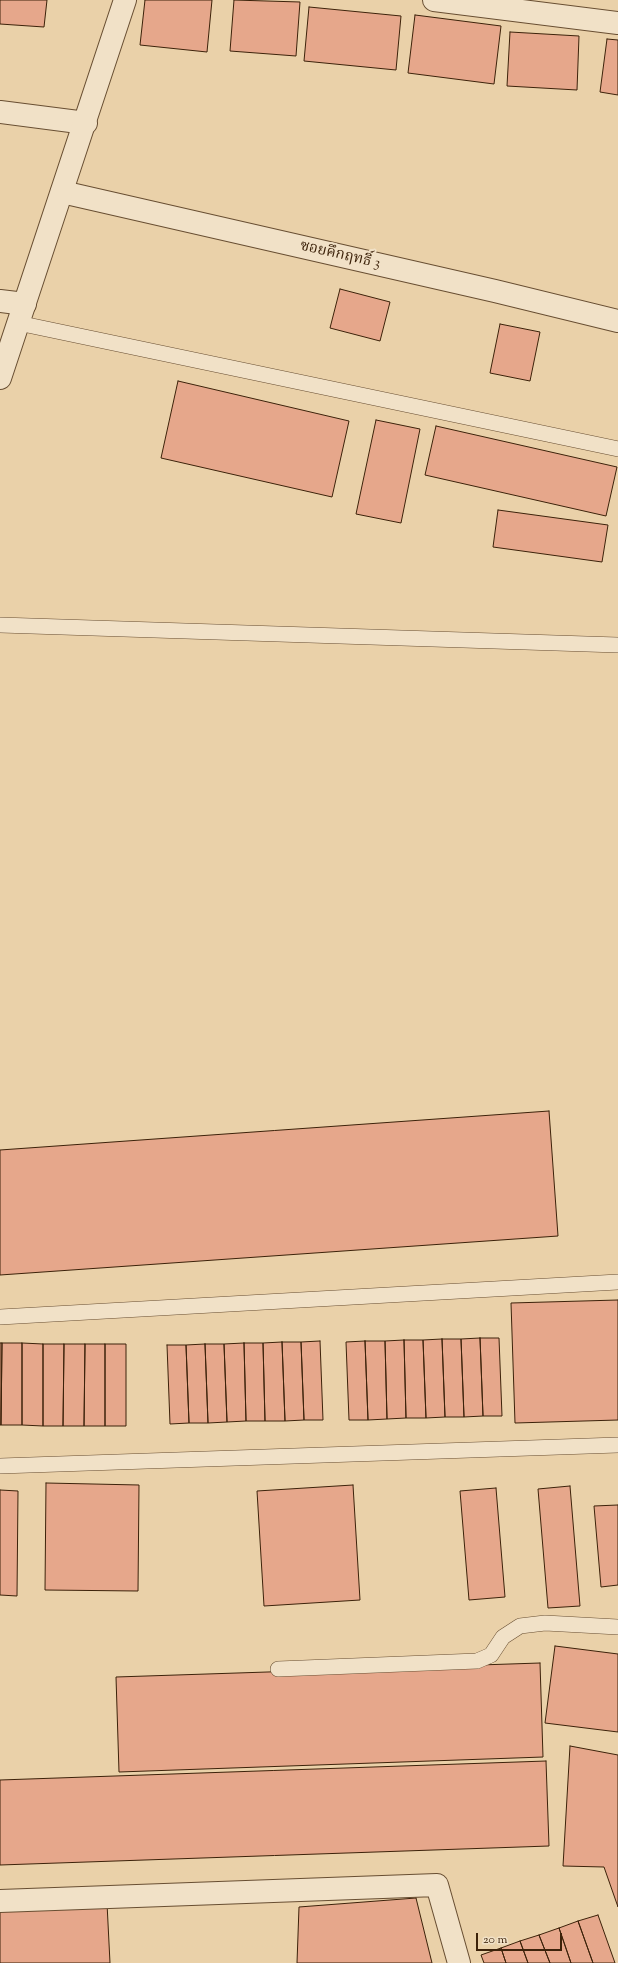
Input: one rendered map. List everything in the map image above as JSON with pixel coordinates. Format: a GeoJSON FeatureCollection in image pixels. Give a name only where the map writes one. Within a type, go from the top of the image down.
{"type":"FeatureCollection","features":[{"type":"Feature","properties":{"kind":"street"},"geometry":{"type":"LineString","coordinates":[[0,378],[86,123],[125,0]]}},
{"type":"Feature","properties":{"kind":"street"},"geometry":{"type":"LineString","coordinates":[[434,0],[618,23]]}},
{"type":"Feature","properties":{"kind":"street"},"geometry":{"type":"LineString","coordinates":[[0,112],[86,123]]}},
{"type":"Feature","properties":{"kind":"street","name":"ซอยคึกฤทธิ์ 3"},"geometry":{"type":"LineString","coordinates":[[62,192],[488,289],[618,321]]}},
{"type":"Feature","properties":{"kind":"street"},"geometry":{"type":"LineString","coordinates":[[0,301],[22,313]]}},
{"type":"Feature","properties":{"kind":"street"},"geometry":{"type":"LineString","coordinates":[[0,1901],[437,1885],[460,1963]]}},
{"type":"Feature","properties":{"kind":"lane"},"geometry":{"type":"LineString","coordinates":[[22,313],[618,449]]}},
{"type":"Feature","properties":{"kind":"lane"},"geometry":{"type":"LineString","coordinates":[[0,625],[618,645]]}},
{"type":"Feature","properties":{"kind":"lane"},"geometry":{"type":"LineString","coordinates":[[0,1317],[618,1282]]}},
{"type":"Feature","properties":{"kind":"lane"},"geometry":{"type":"LineString","coordinates":[[0,1466],[618,1445]]}},
{"type":"Feature","properties":{"kind":"lane"},"geometry":{"type":"LineString","coordinates":[[278,1669],[477,1661],[491,1655],[503,1637],[520,1626],[545,1623],[618,1627]]}},
{"type":"Feature","properties":{"kind":"building"},"geometry":{"type":"Polygon","coordinates":[[[0,0],[47,0],[44,27],[0,24],[0,0]]]}},
{"type":"Feature","properties":{"kind":"building"},"geometry":{"type":"Polygon","coordinates":[[[145,0],[212,0],[207,52],[140,45],[145,0]]]}},
{"type":"Feature","properties":{"kind":"building"},"geometry":{"type":"Polygon","coordinates":[[[234,0],[300,2],[296,56],[230,51],[234,0]]]}},
{"type":"Feature","properties":{"kind":"building"},"geometry":{"type":"Polygon","coordinates":[[[309,7],[401,16],[396,70],[304,61],[309,7]]]}},
{"type":"Feature","properties":{"kind":"building"},"geometry":{"type":"Polygon","coordinates":[[[415,15],[501,26],[494,84],[408,73],[415,15]]]}},
{"type":"Feature","properties":{"kind":"building"},"geometry":{"type":"Polygon","coordinates":[[[510,32],[579,36],[577,90],[507,86],[510,32]]]}},
{"type":"Feature","properties":{"kind":"building"},"geometry":{"type":"Polygon","coordinates":[[[607,39],[618,40],[618,95],[600,92],[607,39]]]}},
{"type":"Feature","properties":{"kind":"building"},"geometry":{"type":"Polygon","coordinates":[[[340,289],[390,302],[380,341],[330,328],[340,289]]]}},
{"type":"Feature","properties":{"kind":"building"},"geometry":{"type":"Polygon","coordinates":[[[500,324],[540,332],[530,381],[490,373],[500,324]]]}},
{"type":"Feature","properties":{"kind":"building"},"geometry":{"type":"Polygon","coordinates":[[[178,381],[349,421],[332,497],[161,458],[178,381]]]}},
{"type":"Feature","properties":{"kind":"building"},"geometry":{"type":"Polygon","coordinates":[[[376,420],[420,429],[401,523],[356,514],[376,420]]]}},
{"type":"Feature","properties":{"kind":"building"},"geometry":{"type":"Polygon","coordinates":[[[436,426],[617,467],[606,516],[425,475],[436,426]]]}},
{"type":"Feature","properties":{"kind":"building"},"geometry":{"type":"Polygon","coordinates":[[[498,510],[608,525],[602,562],[493,547],[498,510]]]}},
{"type":"Feature","properties":{"kind":"building"},"geometry":{"type":"Polygon","coordinates":[[[549,1111],[558,1236],[0,1275],[0,1150],[549,1111]]]}},
{"type":"Feature","properties":{"kind":"building"},"geometry":{"type":"Polygon","coordinates":[[[618,1300],[618,1420],[515,1423],[511,1303],[618,1300]]]}},
{"type":"Feature","properties":{"kind":"building"},"geometry":{"type":"Polygon","coordinates":[[[480,1338],[483,1416],[464,1417],[461,1339],[480,1338]]]}},
{"type":"Feature","properties":{"kind":"building"},"geometry":{"type":"Polygon","coordinates":[[[480,1338],[499,1338],[502,1416],[483,1416],[480,1338]]]}},
{"type":"Feature","properties":{"kind":"building"},"geometry":{"type":"Polygon","coordinates":[[[442,1339],[445,1417],[426,1418],[423,1340],[442,1339]]]}},
{"type":"Feature","properties":{"kind":"building"},"geometry":{"type":"Polygon","coordinates":[[[442,1339],[461,1339],[464,1417],[445,1417],[442,1339]]]}},
{"type":"Feature","properties":{"kind":"building"},"geometry":{"type":"Polygon","coordinates":[[[404,1340],[406,1418],[387,1419],[385,1341],[404,1340]]]}},
{"type":"Feature","properties":{"kind":"building"},"geometry":{"type":"Polygon","coordinates":[[[404,1340],[423,1340],[426,1418],[406,1418],[404,1340]]]}},
{"type":"Feature","properties":{"kind":"building"},"geometry":{"type":"Polygon","coordinates":[[[320,1341],[323,1420],[304,1420],[301,1342],[320,1341]]]}},
{"type":"Feature","properties":{"kind":"building"},"geometry":{"type":"Polygon","coordinates":[[[365,1341],[368,1420],[349,1420],[346,1342],[365,1341]]]}},
{"type":"Feature","properties":{"kind":"building"},"geometry":{"type":"Polygon","coordinates":[[[365,1341],[385,1341],[387,1419],[368,1420],[365,1341]]]}},
{"type":"Feature","properties":{"kind":"building"},"geometry":{"type":"Polygon","coordinates":[[[282,1342],[285,1421],[265,1421],[263,1343],[282,1342]]]}},
{"type":"Feature","properties":{"kind":"building"},"geometry":{"type":"Polygon","coordinates":[[[282,1342],[301,1342],[304,1420],[285,1421],[282,1342]]]}},
{"type":"Feature","properties":{"kind":"building"},"geometry":{"type":"Polygon","coordinates":[[[0,1343],[2,1343],[1,1425],[0,1425],[0,1343]]]}},
{"type":"Feature","properties":{"kind":"building"},"geometry":{"type":"Polygon","coordinates":[[[2,1343],[22,1343],[22,1425],[1,1425],[2,1343]]]}},
{"type":"Feature","properties":{"kind":"building"},"geometry":{"type":"Polygon","coordinates":[[[22,1343],[43,1344],[43,1426],[22,1425],[22,1343]]]}},
{"type":"Feature","properties":{"kind":"building"},"geometry":{"type":"Polygon","coordinates":[[[244,1343],[246,1421],[227,1422],[224,1344],[244,1343]]]}},
{"type":"Feature","properties":{"kind":"building"},"geometry":{"type":"Polygon","coordinates":[[[244,1343],[263,1343],[265,1421],[246,1421],[244,1343]]]}},
{"type":"Feature","properties":{"kind":"building"},"geometry":{"type":"Polygon","coordinates":[[[43,1344],[64,1344],[63,1426],[43,1426],[43,1344]]]}},
{"type":"Feature","properties":{"kind":"building"},"geometry":{"type":"Polygon","coordinates":[[[64,1344],[85,1344],[84,1426],[63,1426],[64,1344]]]}},
{"type":"Feature","properties":{"kind":"building"},"geometry":{"type":"Polygon","coordinates":[[[85,1344],[105,1344],[105,1426],[84,1426],[85,1344]]]}},
{"type":"Feature","properties":{"kind":"building"},"geometry":{"type":"Polygon","coordinates":[[[105,1344],[126,1344],[126,1426],[105,1426],[105,1344]]]}},
{"type":"Feature","properties":{"kind":"building"},"geometry":{"type":"Polygon","coordinates":[[[205,1344],[208,1423],[189,1423],[186,1345],[205,1344]]]}},
{"type":"Feature","properties":{"kind":"building"},"geometry":{"type":"Polygon","coordinates":[[[205,1344],[224,1344],[227,1422],[208,1423],[205,1344]]]}},
{"type":"Feature","properties":{"kind":"building"},"geometry":{"type":"Polygon","coordinates":[[[167,1345],[186,1345],[189,1423],[170,1424],[167,1345]]]}},
{"type":"Feature","properties":{"kind":"building"},"geometry":{"type":"Polygon","coordinates":[[[46,1483],[139,1485],[138,1591],[45,1590],[46,1483]]]}},
{"type":"Feature","properties":{"kind":"building"},"geometry":{"type":"Polygon","coordinates":[[[353,1485],[360,1600],[264,1606],[257,1491],[353,1485]]]}},
{"type":"Feature","properties":{"kind":"building"},"geometry":{"type":"Polygon","coordinates":[[[570,1486],[580,1606],[548,1608],[538,1489],[570,1486]]]}},
{"type":"Feature","properties":{"kind":"building"},"geometry":{"type":"Polygon","coordinates":[[[496,1488],[505,1597],[469,1600],[460,1491],[496,1488]]]}},
{"type":"Feature","properties":{"kind":"building"},"geometry":{"type":"Polygon","coordinates":[[[0,1490],[18,1491],[17,1596],[0,1595],[0,1490]]]}},
{"type":"Feature","properties":{"kind":"building"},"geometry":{"type":"Polygon","coordinates":[[[618,1505],[618,1585],[601,1587],[594,1506],[618,1505]]]}},
{"type":"Feature","properties":{"kind":"building"},"geometry":{"type":"Polygon","coordinates":[[[555,1646],[618,1654],[618,1732],[545,1723],[555,1646]]]}},
{"type":"Feature","properties":{"kind":"building"},"geometry":{"type":"Polygon","coordinates":[[[540,1663],[543,1757],[119,1772],[116,1677],[540,1663]]]}},
{"type":"Feature","properties":{"kind":"building"},"geometry":{"type":"Polygon","coordinates":[[[570,1746],[618,1755],[618,1907],[604,1867],[563,1866],[570,1746]]]}},
{"type":"Feature","properties":{"kind":"building"},"geometry":{"type":"Polygon","coordinates":[[[546,1761],[549,1846],[0,1865],[0,1780],[546,1761]]]}},
{"type":"Feature","properties":{"kind":"building"},"geometry":{"type":"Polygon","coordinates":[[[416,1898],[432,1963],[297,1963],[299,1907],[416,1898]]]}},
{"type":"Feature","properties":{"kind":"building"},"geometry":{"type":"Polygon","coordinates":[[[107,1903],[110,1963],[0,1963],[0,1908],[107,1903]]]}},
{"type":"Feature","properties":{"kind":"building"},"geometry":{"type":"Polygon","coordinates":[[[598,1915],[615,1963],[593,1963],[578,1921],[598,1915]]]}},
{"type":"Feature","properties":{"kind":"building"},"geometry":{"type":"Polygon","coordinates":[[[578,1921],[593,1963],[571,1963],[559,1928],[578,1921]]]}},
{"type":"Feature","properties":{"kind":"building"},"geometry":{"type":"Polygon","coordinates":[[[559,1928],[571,1963],[550,1963],[539,1935],[559,1928]]]}},
{"type":"Feature","properties":{"kind":"building"},"geometry":{"type":"Polygon","coordinates":[[[539,1935],[550,1963],[528,1963],[520,1941],[539,1935]]]}},
{"type":"Feature","properties":{"kind":"building"},"geometry":{"type":"Polygon","coordinates":[[[520,1941],[528,1963],[506,1963],[501,1948],[520,1941]]]}},
{"type":"Feature","properties":{"kind":"building"},"geometry":{"type":"Polygon","coordinates":[[[501,1948],[506,1963],[484,1963],[481,1955],[501,1948]]]}}]}
